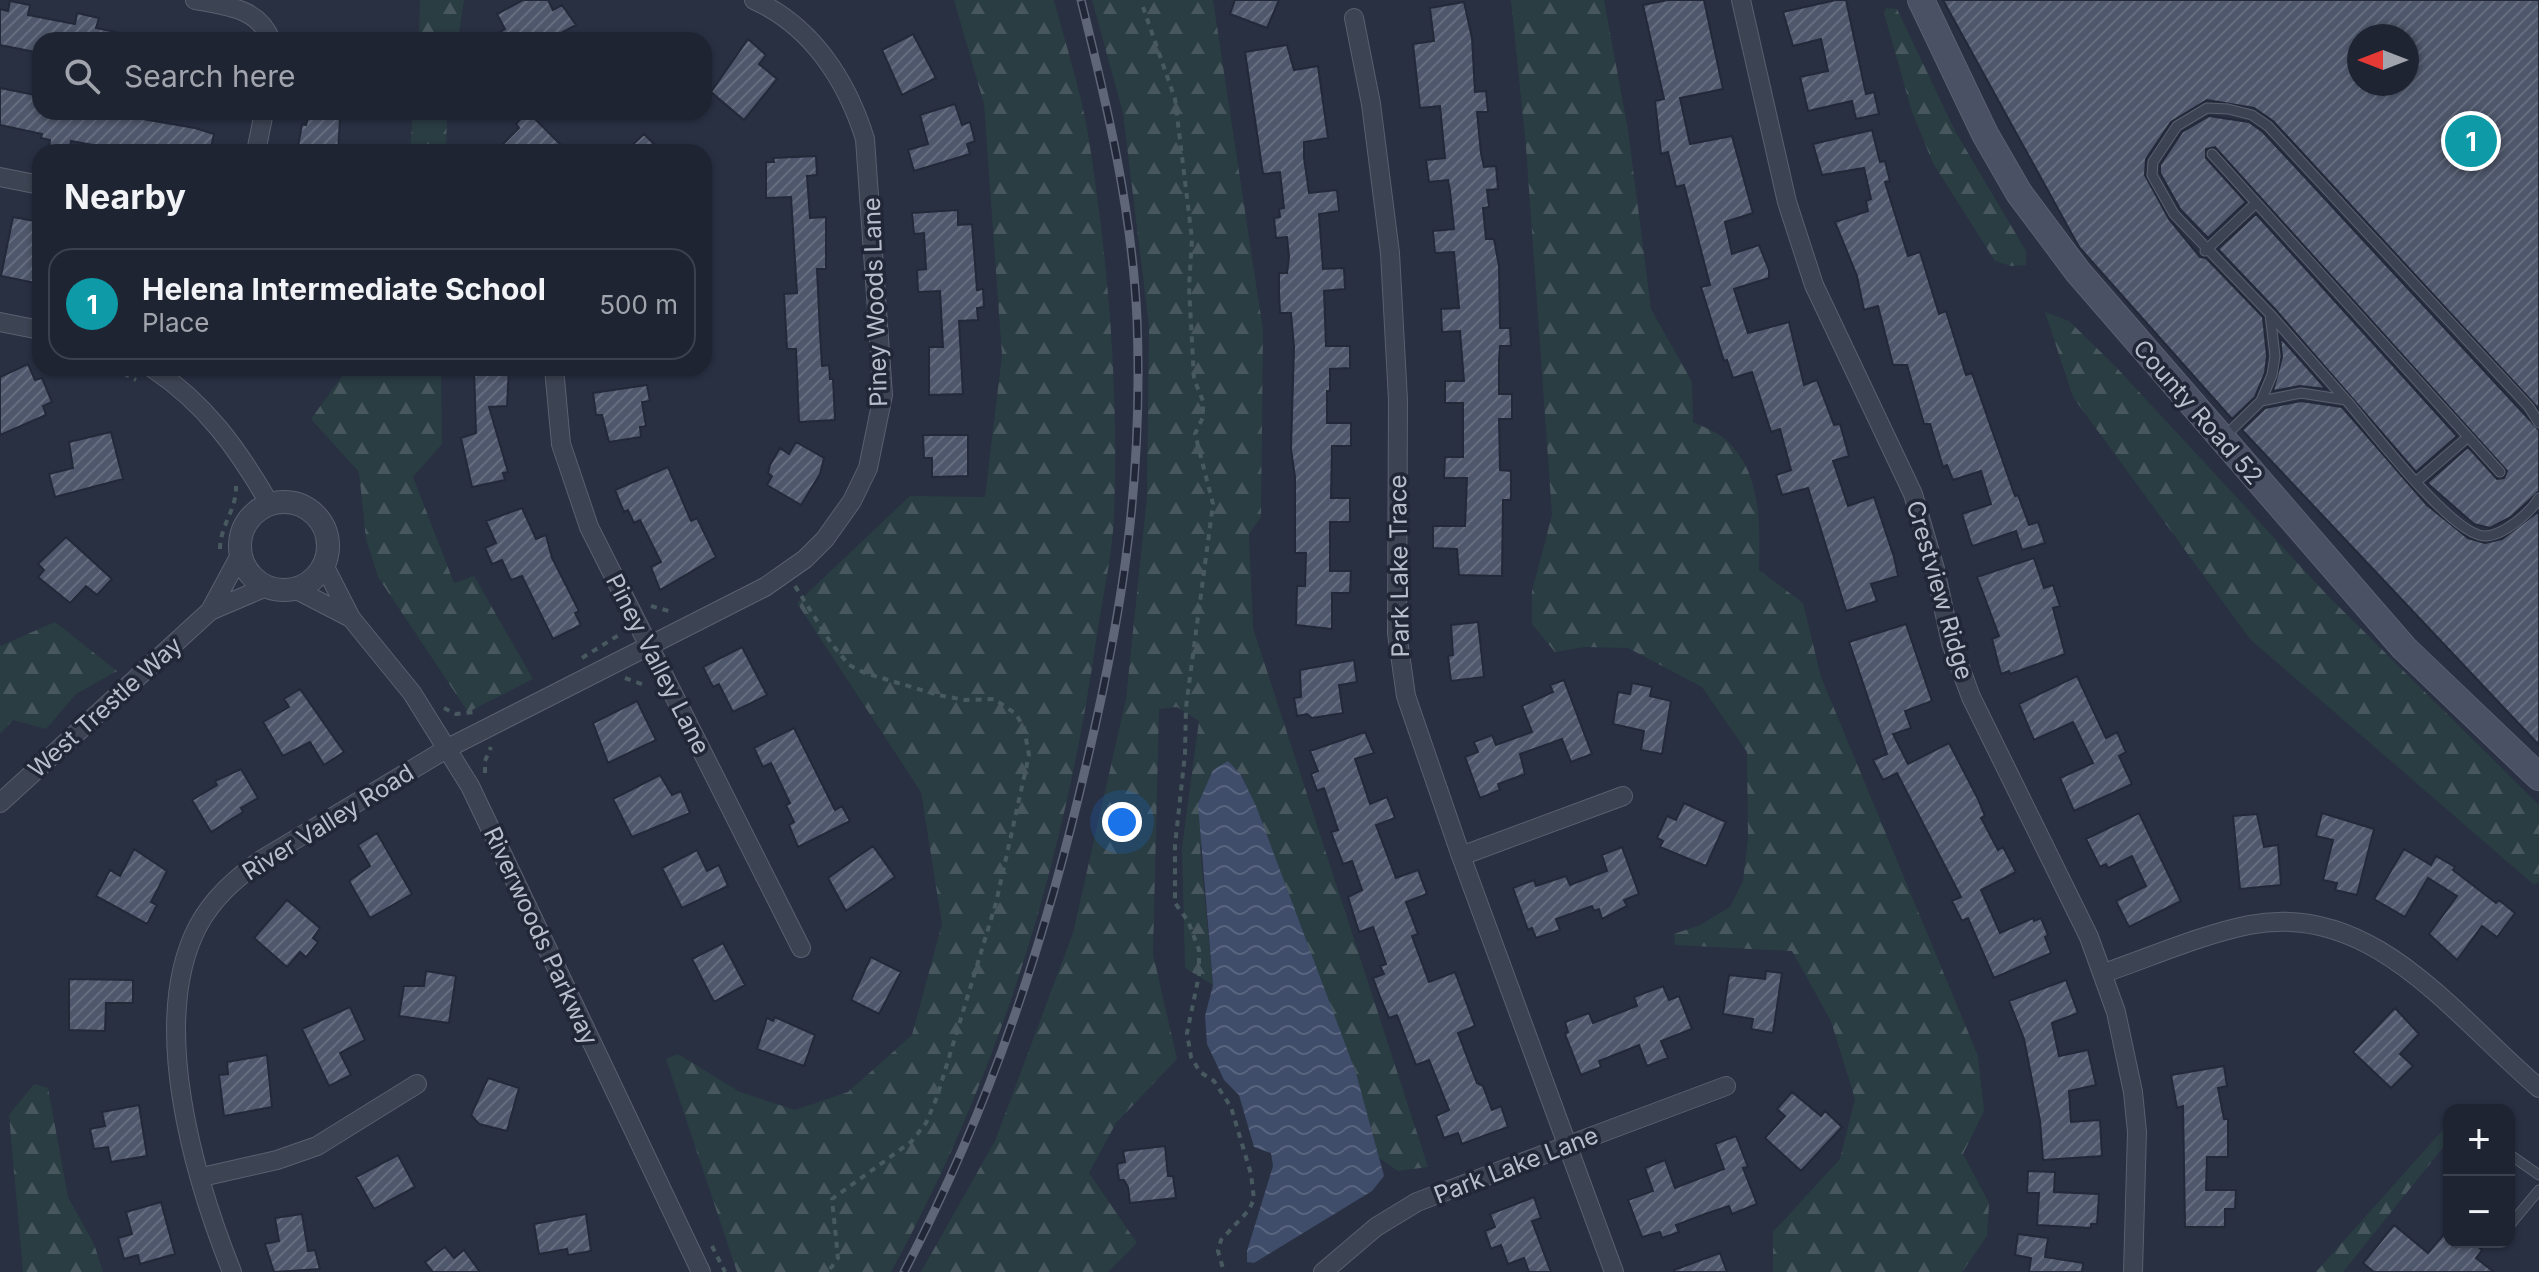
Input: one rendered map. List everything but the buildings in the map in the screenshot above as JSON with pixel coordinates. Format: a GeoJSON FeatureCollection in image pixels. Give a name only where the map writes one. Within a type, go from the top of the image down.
{"type":"FeatureCollection","features":[{"type":"Feature","properties":{"kind":"main road","name":"County Road 52"},"geometry":{"type":"LineString","coordinates":[[1921,0],[1985,134],[2019,193],[2078,272],[2404,648],[2539,777]]}},
{"type":"Feature","properties":{"kind":"street"},"geometry":{"type":"LineString","coordinates":[[195,0],[248,13],[259,19],[266,32]]}},
{"type":"Feature","properties":{"kind":"street","name":"Piney Woods Lane"},"geometry":{"type":"LineString","coordinates":[[448,748],[653,652],[787,573],[815,549],[841,519],[868,468],[883,395],[882,351],[869,171],[856,111],[845,87],[815,46],[780,15],[754,0]]}},
{"type":"Feature","properties":{"kind":"street","name":"Crestview Ridge"},"geometry":{"type":"LineString","coordinates":[[1741,0],[1787,202],[1814,285],[1913,494],[1935,569],[1951,643],[1971,697],[2104,973],[2123,1038],[2133,1092],[2137,1173],[2133,1272]]}},
{"type":"Feature","properties":{"kind":"street","name":"Park Lake Trace"},"geometry":{"type":"LineString","coordinates":[[1354,18],[1371,104],[1390,253],[1398,400],[1396,599],[1401,668],[1414,724],[1614,1272]]}},
{"type":"Feature","properties":{"kind":"street"},"geometry":{"type":"LineString","coordinates":[[258,144],[262,120]]}},
{"type":"Feature","properties":{"kind":"street"},"geometry":{"type":"LineString","coordinates":[[0,177],[32,183]]}},
{"type":"Feature","properties":{"kind":"street"},"geometry":{"type":"LineString","coordinates":[[0,322],[32,328]]}},
{"type":"Feature","properties":{"kind":"street"},"geometry":{"type":"LineString","coordinates":[[164,376],[223,430],[269,503]]}},
{"type":"Feature","properties":{"kind":"street","name":"Piney Valley Lane"},"geometry":{"type":"LineString","coordinates":[[555,376],[561,444],[570,480],[589,527],[801,948]]}},
{"type":"Feature","properties":{"kind":"street"},"geometry":{"type":"LineString","coordinates":[[269,503],[295,503],[317,516],[326,531],[328,548],[324,565],[312,580],[295,589],[266,587],[254,579],[240,555],[239,539],[245,523],[269,503]]}},
{"type":"Feature","properties":{"kind":"street","name":"West Trestle Way"},"geometry":{"type":"LineString","coordinates":[[210,611],[240,555]]}},
{"type":"Feature","properties":{"kind":"street","name":"Riverwoods Parkway"},"geometry":{"type":"LineString","coordinates":[[324,565],[351,618],[412,693],[448,748],[502,852],[701,1272]]}},
{"type":"Feature","properties":{"kind":"street","name":"West Trestle Way"},"geometry":{"type":"LineString","coordinates":[[0,803],[210,611],[266,587]]}},
{"type":"Feature","properties":{"kind":"street","name":"Riverwoods Parkway"},"geometry":{"type":"LineString","coordinates":[[295,589],[351,618]]}},
{"type":"Feature","properties":{"kind":"street","name":"River Valley Road"},"geometry":{"type":"LineString","coordinates":[[232,1272],[202,1177],[180,1072],[175,1020],[180,975],[198,926],[225,890],[261,860],[448,748]]}},
{"type":"Feature","properties":{"kind":"street"},"geometry":{"type":"LineString","coordinates":[[1461,856],[1623,796]]}},
{"type":"Feature","properties":{"kind":"street"},"geometry":{"type":"LineString","coordinates":[[2104,973],[2251,924],[2294,922],[2336,929],[2371,943],[2402,964],[2539,1088]]}},
{"type":"Feature","properties":{"kind":"street"},"geometry":{"type":"LineString","coordinates":[[202,1177],[277,1160],[317,1146],[417,1084]]}},
{"type":"Feature","properties":{"kind":"street","name":"Park Lake Lane"},"geometry":{"type":"LineString","coordinates":[[1323,1272],[1376,1227],[1417,1202],[1726,1086]]}},
{"type":"Feature","properties":{"kind":"lane"},"geometry":{"type":"LineString","coordinates":[[2539,423],[2520,397],[2268,126],[2252,115],[2207,108],[2177,126],[2153,162],[2152,175],[2160,196],[2205,251],[2270,314],[2458,525],[2486,536],[2505,529],[2539,498]]}},
{"type":"Feature","properties":{"kind":"lane"},"geometry":{"type":"LineString","coordinates":[[2212,154],[2500,472]]}},
{"type":"Feature","properties":{"kind":"lane"},"geometry":{"type":"LineString","coordinates":[[2205,251],[2256,203]]}},
{"type":"Feature","properties":{"kind":"lane"},"geometry":{"type":"LineString","coordinates":[[2222,438],[2261,401],[2275,356],[2270,314]]}},
{"type":"Feature","properties":{"kind":"lane"},"geometry":{"type":"LineString","coordinates":[[2261,401],[2301,393],[2346,400]]}},
{"type":"Feature","properties":{"kind":"lane"},"geometry":{"type":"LineString","coordinates":[[2417,481],[2468,437]]}},
{"type":"Feature","properties":{"kind":"lane"},"geometry":{"type":"LineString","coordinates":[[2515,1158],[2539,1175]]}},
{"type":"Feature","properties":{"kind":"lane"},"geometry":{"type":"LineString","coordinates":[[2515,1219],[2539,1190]]}},
{"type":"Feature","properties":{"kind":"path"},"geometry":{"type":"LineString","coordinates":[[1143,7],[1175,99],[1192,239],[1189,287],[1194,379],[1203,401],[1203,417],[1195,434],[1213,504],[1186,707],[1185,754],[1175,845],[1175,903],[1188,921],[1199,950],[1199,975],[1187,1033],[1191,1057],[1200,1072],[1214,1081],[1231,1107],[1251,1174],[1254,1199],[1249,1210],[1221,1240],[1218,1251],[1224,1272]]}},
{"type":"Feature","properties":{"kind":"path"},"geometry":{"type":"LineString","coordinates":[[787,573],[831,643],[849,665],[865,673],[938,695],[965,700],[994,699],[1016,714],[1029,745],[996,903],[937,1097],[926,1123],[911,1142],[832,1199],[838,1258],[828,1272]]}},
{"type":"Feature","properties":{"kind":"path"},"geometry":{"type":"LineString","coordinates":[[644,600],[661,611],[676,612]]}},
{"type":"Feature","properties":{"kind":"path"},"geometry":{"type":"LineString","coordinates":[[623,677],[653,652]]}},
{"type":"Feature","properties":{"kind":"path"},"geometry":{"type":"LineString","coordinates":[[485,775],[485,761],[492,745]]}},
{"type":"Feature","properties":{"kind":"path"},"geometry":{"type":"LineString","coordinates":[[706,1234],[725,1272]]}},
{"type":"Feature","properties":{"kind":"green space"},"geometry":{"type":"Polygon","coordinates":[[[420,0],[464,0],[459,32],[419,32],[420,0]]]}},
{"type":"Feature","properties":{"kind":"green space"},"geometry":{"type":"Polygon","coordinates":[[[954,0],[1054,0],[1087,128],[1101,224],[1110,322],[1115,468],[1111,548],[1082,724],[1046,887],[995,1045],[930,1197],[891,1272],[737,1272],[666,1059],[678,1054],[740,1092],[795,1110],[848,1092],[912,1035],[942,924],[921,792],[797,603],[910,496],[985,497],[1002,355],[984,104],[954,0]]]}},
{"type":"Feature","properties":{"kind":"green space"},"geometry":{"type":"Polygon","coordinates":[[[1092,0],[1213,0],[1263,330],[1261,517],[1249,534],[1253,628],[1428,1167],[1398,1171],[1379,1158],[1356,1073],[1242,775],[1200,847],[1213,985],[1185,968],[1182,847],[1199,721],[1177,707],[1159,709],[1153,954],[1177,1059],[1116,1123],[1089,1173],[1137,1243],[1108,1272],[921,1272],[995,1141],[1073,933],[1126,699],[1147,496],[1149,326],[1123,113],[1092,0]]]}},
{"type":"Feature","properties":{"kind":"green space"},"geometry":{"type":"Polygon","coordinates":[[[1511,0],[1604,0],[1628,130],[1651,309],[1692,382],[1693,422],[1723,437],[1738,453],[1746,468],[1756,500],[1759,570],[1803,603],[1821,677],[1978,1056],[1984,1111],[1963,1154],[1989,1203],[1987,1236],[1962,1272],[1773,1272],[1773,1232],[1840,1159],[1855,1099],[1831,1021],[1792,951],[1675,945],[1674,934],[1700,925],[1730,907],[1743,881],[1748,838],[1747,752],[1702,687],[1628,648],[1585,647],[1555,652],[1532,624],[1532,591],[1552,515],[1526,147],[1511,0]]]}},
{"type":"Feature","properties":{"kind":"green space"},"geometry":{"type":"Polygon","coordinates":[[[1886,8],[1897,9],[1955,131],[2026,251],[2026,265],[2011,266],[1995,261],[1933,163],[1912,112],[1884,13],[1886,8]]]}},
{"type":"Feature","properties":{"kind":"green space"},"geometry":{"type":"Polygon","coordinates":[[[412,120],[447,120],[446,144],[411,144],[412,120]]]}},
{"type":"Feature","properties":{"kind":"green space"},"geometry":{"type":"Polygon","coordinates":[[[2045,312],[2069,321],[2115,366],[2328,596],[2539,805],[2539,883],[2533,884],[2250,639],[2073,397],[2045,312]]]}},
{"type":"Feature","properties":{"kind":"green space"},"geometry":{"type":"Polygon","coordinates":[[[342,376],[441,376],[442,444],[413,477],[454,583],[474,576],[533,679],[468,712],[378,577],[366,539],[359,472],[311,419],[342,376]]]}},
{"type":"Feature","properties":{"kind":"green space"},"geometry":{"type":"Polygon","coordinates":[[[55,622],[117,671],[76,694],[46,729],[13,720],[0,734],[0,646],[55,622]]]}},
{"type":"Feature","properties":{"kind":"green space"},"geometry":{"type":"Polygon","coordinates":[[[34,1084],[48,1088],[68,1197],[94,1244],[103,1272],[23,1272],[9,1115],[34,1084]]]}},
{"type":"Feature","properties":{"kind":"green space"},"geometry":{"type":"Polygon","coordinates":[[[2443,1130],[2443,1147],[2343,1272],[2316,1272],[2443,1130]]]}},
{"type":"Feature","properties":{"kind":"water"},"geometry":{"type":"Polygon","coordinates":[[[1228,761],[1241,775],[1256,806],[1356,1073],[1384,1176],[1372,1191],[1254,1263],[1247,1262],[1247,1251],[1273,1166],[1271,1153],[1254,1147],[1239,1095],[1224,1080],[1207,1044],[1205,1016],[1213,985],[1198,804],[1213,770],[1228,761]]]}},
{"type":"Feature","properties":{"kind":"railway"},"geometry":{"type":"LineString","coordinates":[[904,1272],[964,1147],[1034,956],[1072,825],[1101,701],[1121,593],[1134,487],[1137,319],[1124,198],[1081,0]]}},
{"type":"Feature","properties":{"kind":"place","name":"Helena Intermediate School"},"geometry":{"type":"Point","coordinates":[2471,141]}}]}
